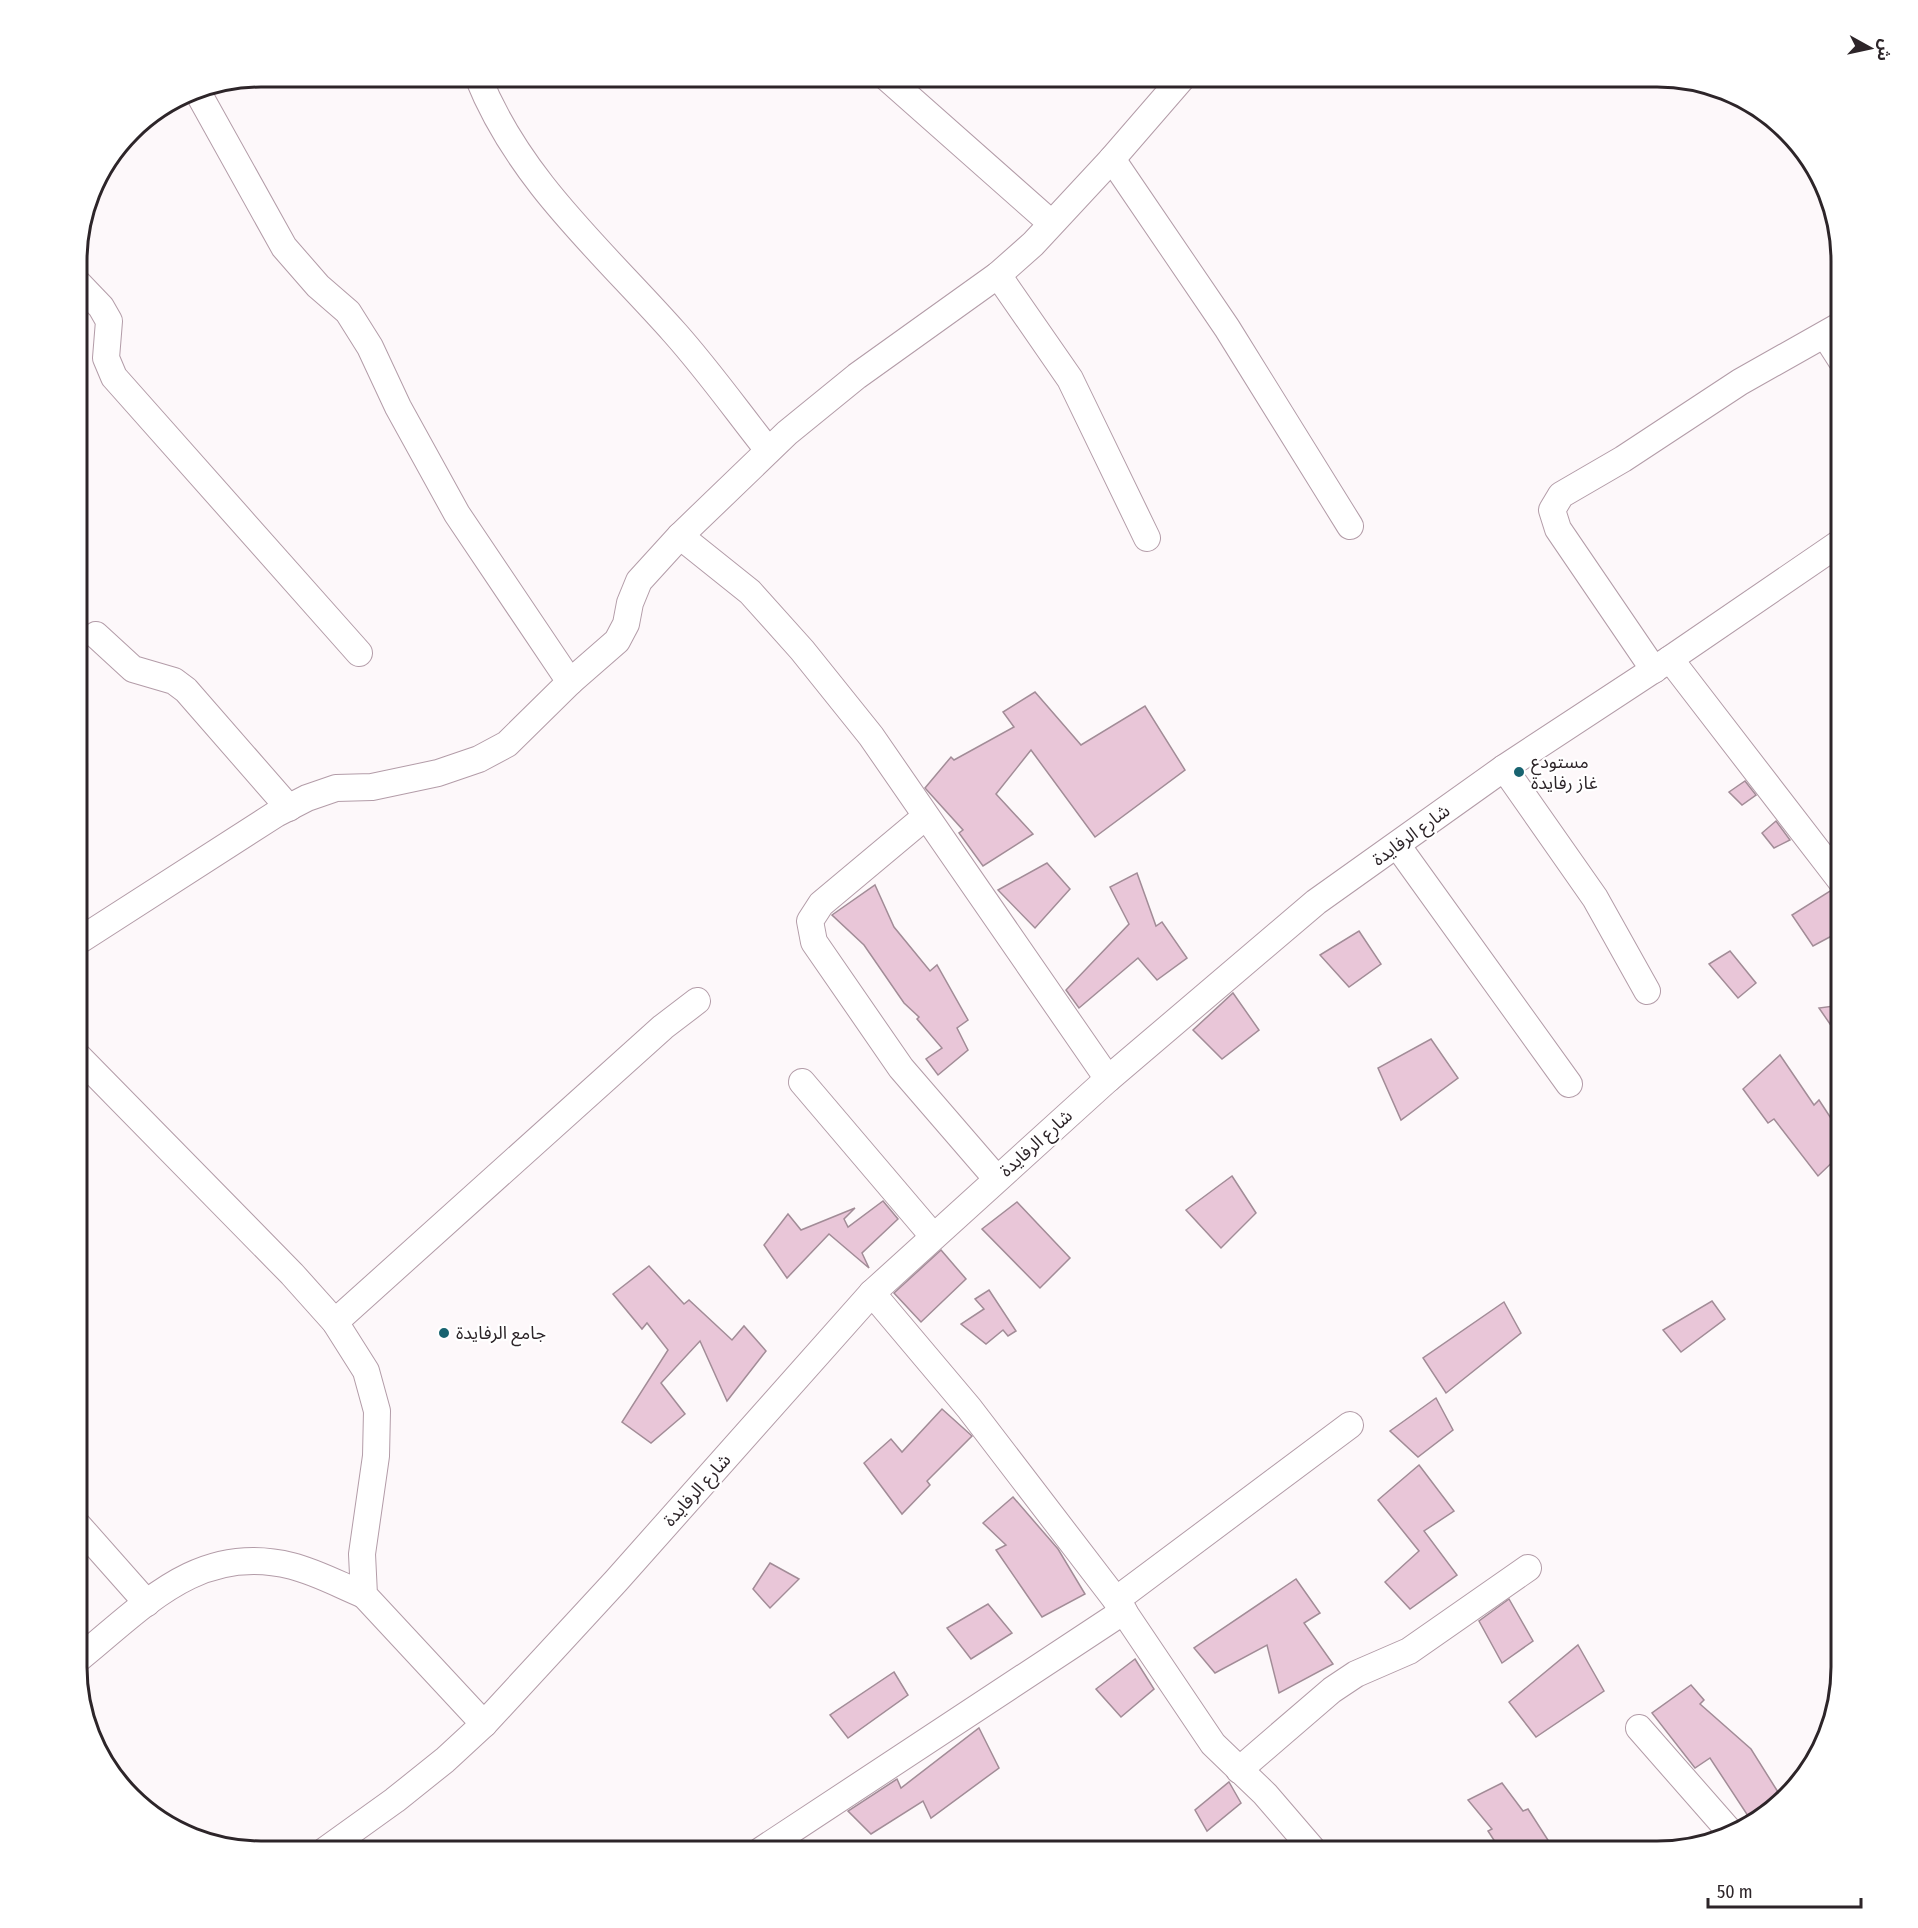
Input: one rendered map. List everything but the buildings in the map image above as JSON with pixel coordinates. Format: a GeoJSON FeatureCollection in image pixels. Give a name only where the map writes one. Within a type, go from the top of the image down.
{"type":"FeatureCollection","features":[{"type":"Feature","properties":{"kind":"street"},"geometry":{"type":"LineString","coordinates":[[483,87],[501,127],[540,185],[610,266],[675,333],[768,450]]}},
{"type":"Feature","properties":{"kind":"street"},"geometry":{"type":"LineString","coordinates":[[897,87],[1051,223]]}},
{"type":"Feature","properties":{"kind":"street"},"geometry":{"type":"LineString","coordinates":[[87,936],[289,808],[336,788],[372,787],[416,779],[479,759],[507,744],[570,682],[617,641],[626,624],[630,603],[639,581],[680,536],[768,450],[857,376],[998,275],[1033,244],[1112,159],[1174,87]]}},
{"type":"Feature","properties":{"kind":"street"},"geometry":{"type":"LineString","coordinates":[[201,98],[284,247],[318,286],[348,312],[370,347],[398,407],[457,514],[570,682]]}},
{"type":"Feature","properties":{"kind":"street"},"geometry":{"type":"LineString","coordinates":[[1112,159],[1227,328],[1350,526]]}},
{"type":"Feature","properties":{"kind":"street"},"geometry":{"type":"LineString","coordinates":[[998,275],[1071,379],[1147,538]]}},
{"type":"Feature","properties":{"kind":"street"},"geometry":{"type":"LineString","coordinates":[[87,292],[101,307],[109,321],[106,358],[114,377],[359,654]]}},
{"type":"Feature","properties":{"kind":"street"},"geometry":{"type":"LineString","coordinates":[[1831,332],[1740,382],[1623,459],[1561,495],[1552,510],[1558,529],[1662,665],[1831,868]]}},
{"type":"Feature","properties":{"kind":"street"},"geometry":{"type":"LineString","coordinates":[[680,536],[750,592],[802,650],[871,736],[1108,1079]]}},
{"type":"Feature","properties":{"kind":"street","name":"شارع الرفايدة"},"geometry":{"type":"LineString","coordinates":[[338,1841],[404,1793],[484,1724],[609,1590],[872,1293],[996,1178],[1108,1079],[1317,902],[1503,768],[1662,665],[1831,550]]}},
{"type":"Feature","properties":{"kind":"street"},"geometry":{"type":"LineString","coordinates":[[96,635],[133,669],[174,681],[186,690],[289,808]]}},
{"type":"Feature","properties":{"kind":"street"},"geometry":{"type":"LineString","coordinates":[[1503,768],[1594,898],[1647,992]]}},
{"type":"Feature","properties":{"kind":"street"},"geometry":{"type":"LineString","coordinates":[[925,817],[821,904],[810,921],[814,942],[901,1068],[996,1178]]}},
{"type":"Feature","properties":{"kind":"street"},"geometry":{"type":"LineString","coordinates":[[1396,845],[1569,1084]]}},
{"type":"Feature","properties":{"kind":"street"},"geometry":{"type":"LineString","coordinates":[[335,1322],[663,1027],[697,1001]]}},
{"type":"Feature","properties":{"kind":"street"},"geometry":{"type":"LineString","coordinates":[[87,1065],[292,1274],[335,1322],[366,1371],[377,1411],[376,1456],[362,1554],[364,1595]]}},
{"type":"Feature","properties":{"kind":"street"},"geometry":{"type":"LineString","coordinates":[[802,1082],[933,1236]]}},
{"type":"Feature","properties":{"kind":"street"},"geometry":{"type":"LineString","coordinates":[[872,1293],[969,1408],[1120,1606],[1213,1744],[1265,1794],[1305,1841]]}},
{"type":"Feature","properties":{"kind":"street"},"geometry":{"type":"LineString","coordinates":[[775,1841],[1120,1606],[1350,1425]]}},
{"type":"Feature","properties":{"kind":"street"},"geometry":{"type":"LineString","coordinates":[[87,1536],[147,1604]]}},
{"type":"Feature","properties":{"kind":"street"},"geometry":{"type":"LineString","coordinates":[[87,1651],[167,1588],[197,1571],[226,1561],[262,1560],[293,1566],[364,1595],[484,1724]]}},
{"type":"Feature","properties":{"kind":"street"},"geometry":{"type":"LineString","coordinates":[[1239,1770],[1332,1690],[1356,1674],[1409,1652],[1528,1568]]}},
{"type":"Feature","properties":{"kind":"street"},"geometry":{"type":"LineString","coordinates":[[1639,1728],[1726,1827]]}},
{"type":"Feature","properties":{"kind":"place","name":"مستودع غاز رفايدة"},"geometry":{"type":"Point","coordinates":[1519,772]}},
{"type":"Feature","properties":{"kind":"place","name":"جامع الرفايدة"},"geometry":{"type":"Point","coordinates":[444,1333]}}]}
